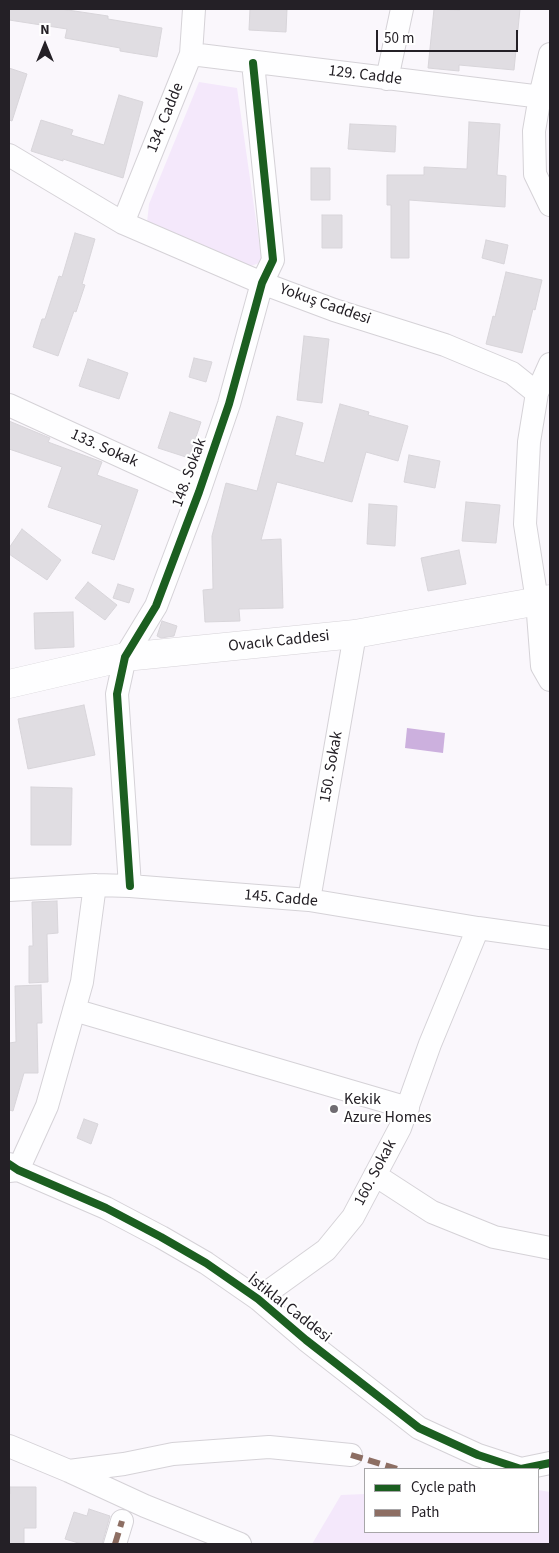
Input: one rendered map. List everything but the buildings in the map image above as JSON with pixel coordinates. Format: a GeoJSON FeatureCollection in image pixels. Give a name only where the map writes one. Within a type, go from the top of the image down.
{"type":"FeatureCollection","features":[{"type":"Feature","properties":{"kind":"main road","name":"Ovacık Caddesi"},"geometry":{"type":"LineString","coordinates":[[9,684],[125,657],[355,634],[543,600]]}},
{"type":"Feature","properties":{"kind":"street","name":"134. Cadde"},"geometry":{"type":"LineString","coordinates":[[123,224],[191,54],[194,9]]}},
{"type":"Feature","properties":{"kind":"street"},"geometry":{"type":"LineString","coordinates":[[387,79],[402,9]]}},
{"type":"Feature","properties":{"kind":"street","name":"129. Cadde"},"geometry":{"type":"LineString","coordinates":[[191,54],[545,97]]}},
{"type":"Feature","properties":{"kind":"street"},"geometry":{"type":"LineString","coordinates":[[550,54],[545,97],[534,131],[550,205]]}},
{"type":"Feature","properties":{"kind":"street","name":"148. Sokak"},"geometry":{"type":"LineString","coordinates":[[130,886],[117,694],[125,657],[156,606],[199,492],[229,404],[262,283],[273,260],[253,63]]}},
{"type":"Feature","properties":{"kind":"street","name":"Yokuş Caddesi"},"geometry":{"type":"LineString","coordinates":[[9,155],[123,224],[262,283],[334,310],[445,345],[512,373],[537,393]]}},
{"type":"Feature","properties":{"kind":"street"},"geometry":{"type":"LineString","coordinates":[[550,364],[537,393],[529,442],[525,524],[543,600],[542,666],[550,680]]}},
{"type":"Feature","properties":{"kind":"street","name":"133. Sokak"},"geometry":{"type":"LineString","coordinates":[[9,406],[199,492]]}},
{"type":"Feature","properties":{"kind":"street","name":"150. Sokak"},"geometry":{"type":"LineString","coordinates":[[309,900],[355,634]]}},
{"type":"Feature","properties":{"kind":"street"},"geometry":{"type":"LineString","coordinates":[[12,1168],[47,1106],[82,982],[96,885]]}},
{"type":"Feature","properties":{"kind":"street","name":"145. Cadde"},"geometry":{"type":"LineString","coordinates":[[9,890],[96,885],[130,886],[309,900],[478,928],[550,934]]}},
{"type":"Feature","properties":{"kind":"street","name":"160. Sokak"},"geometry":{"type":"LineString","coordinates":[[258,1299],[326,1250],[353,1217],[400,1128],[430,1044],[478,928]]}},
{"type":"Feature","properties":{"kind":"street"},"geometry":{"type":"LineString","coordinates":[[74,1010],[408,1108]]}},
{"type":"Feature","properties":{"kind":"street","name":"İstiklal Caddesi"},"geometry":{"type":"LineString","coordinates":[[12,1168],[106,1208],[161,1237],[206,1264],[258,1299],[306,1340],[419,1428],[478,1455],[521,1468],[550,1463]]}},
{"type":"Feature","properties":{"kind":"street"},"geometry":{"type":"LineString","coordinates":[[375,1175],[432,1212],[494,1237],[550,1248]]}},
{"type":"Feature","properties":{"kind":"street"},"geometry":{"type":"LineString","coordinates":[[9,1446],[70,1471],[145,1506],[240,1544]]}},
{"type":"Feature","properties":{"kind":"street"},"geometry":{"type":"LineString","coordinates":[[70,1471],[124,1464],[173,1454],[269,1447],[351,1455]]}},
{"type":"Feature","properties":{"kind":"street"},"geometry":{"type":"LineString","coordinates":[[115,1544],[122,1521]]}},
{"type":"Feature","properties":{"kind":"shaded area"},"geometry":{"type":"Polygon","coordinates":[[[199,82],[237,88],[262,262],[251,266],[147,223],[149,204],[199,82]]]}},
{"type":"Feature","properties":{"kind":"shaded area"},"geometry":{"type":"Polygon","coordinates":[[[407,728],[445,733],[443,753],[405,748],[407,728]]]}},
{"type":"Feature","properties":{"kind":"shaded area"},"geometry":{"type":"Polygon","coordinates":[[[539,1490],[550,1492],[550,1544],[312,1544],[341,1495],[364,1494],[364,1533],[539,1533],[539,1490]]]}},
{"type":"Feature","properties":{"kind":"marked path"},"geometry":{"type":"LineString","coordinates":[[351,1455],[394,1468]]}},
{"type":"Feature","properties":{"kind":"marked path"},"geometry":{"type":"LineString","coordinates":[[115,1544],[122,1521]]}},
{"type":"Feature","properties":{"kind":"cycle path"},"geometry":{"type":"LineString","coordinates":[[130,886],[117,694],[125,657],[156,606],[199,492],[229,404],[262,283],[273,260],[253,63]]}},
{"type":"Feature","properties":{"kind":"cycle path"},"geometry":{"type":"LineString","coordinates":[[9,1164],[18,1170],[106,1208],[206,1263],[258,1299],[306,1340],[419,1428],[478,1455],[518,1468]]}},
{"type":"Feature","properties":{"kind":"cycle path"},"geometry":{"type":"LineString","coordinates":[[526,1468],[550,1463]]}},
{"type":"Feature","properties":{"kind":"place","name":"Kekik Azure Homes"},"geometry":{"type":"Point","coordinates":[334,1109]}}]}
